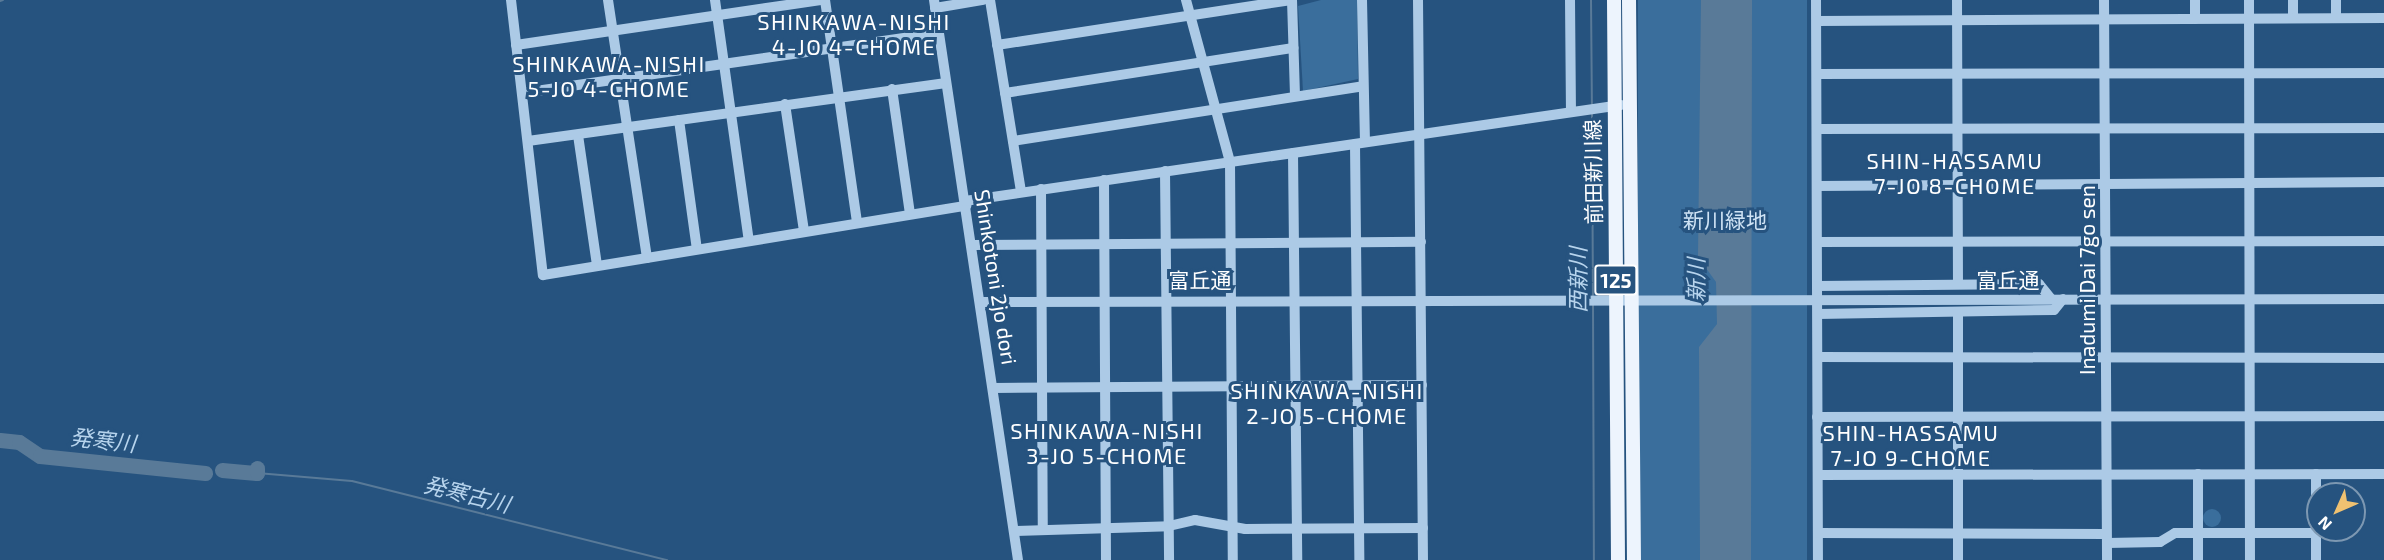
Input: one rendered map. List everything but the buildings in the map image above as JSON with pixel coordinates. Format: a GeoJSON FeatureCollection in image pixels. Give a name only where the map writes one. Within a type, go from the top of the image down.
{"type":"FeatureCollection","features":[{"type":"Feature","properties":{"kind":"main road","name":"前田新川線"},"geometry":{"type":"LineString","coordinates":[[1614,0],[1618,560]]}},
{"type":"Feature","properties":{"kind":"main road","name":"前田新川線"},"geometry":{"type":"LineString","coordinates":[[1629,0],[1634,560]]}},
{"type":"Feature","properties":{"kind":"street"},"geometry":{"type":"LineString","coordinates":[[511,0],[543,274],[910,214],[1021,192],[1630,104]]}},
{"type":"Feature","properties":{"kind":"street"},"geometry":{"type":"LineString","coordinates":[[608,0],[647,258]]}},
{"type":"Feature","properties":{"kind":"street"},"geometry":{"type":"LineString","coordinates":[[715,0],[749,241]]}},
{"type":"Feature","properties":{"kind":"street"},"geometry":{"type":"LineString","coordinates":[[516,45],[612,29],[823,0],[856,223]]}},
{"type":"Feature","properties":{"kind":"street"},"geometry":{"type":"LineString","coordinates":[[934,4],[983,0]]}},
{"type":"Feature","properties":{"kind":"street"},"geometry":{"type":"LineString","coordinates":[[990,0],[1021,192]]}},
{"type":"Feature","properties":{"kind":"street"},"geometry":{"type":"LineString","coordinates":[[1186,0],[1230,162],[1233,560]]}},
{"type":"Feature","properties":{"kind":"street"},"geometry":{"type":"LineString","coordinates":[[997,45],[1291,0],[1295,96]]}},
{"type":"Feature","properties":{"kind":"street"},"geometry":{"type":"LineString","coordinates":[[1359,560],[1355,243],[1363,86],[1362,0]]}},
{"type":"Feature","properties":{"kind":"street"},"geometry":{"type":"LineString","coordinates":[[1418,0],[1423,560]]}},
{"type":"Feature","properties":{"kind":"street"},"geometry":{"type":"LineString","coordinates":[[1570,0],[1574,111]]}},
{"type":"Feature","properties":{"kind":"street"},"geometry":{"type":"LineString","coordinates":[[1816,0],[1818,560]]}},
{"type":"Feature","properties":{"kind":"street"},"geometry":{"type":"LineString","coordinates":[[1957,0],[1958,283]]}},
{"type":"Feature","properties":{"kind":"street","name":"Inadumi Dai 7go sen"},"geometry":{"type":"LineString","coordinates":[[2104,0],[2107,560]]}},
{"type":"Feature","properties":{"kind":"street"},"geometry":{"type":"LineString","coordinates":[[2195,0],[2195,20]]}},
{"type":"Feature","properties":{"kind":"street"},"geometry":{"type":"LineString","coordinates":[[2250,0],[2247,128],[2250,560]]}},
{"type":"Feature","properties":{"kind":"street"},"geometry":{"type":"LineString","coordinates":[[2293,0],[2293,17]]}},
{"type":"Feature","properties":{"kind":"street"},"geometry":{"type":"LineString","coordinates":[[2336,0],[2336,17]]}},
{"type":"Feature","properties":{"kind":"street","name":"Shinkotoni 2jo dori"},"geometry":{"type":"LineString","coordinates":[[934,4],[1018,560]]}},
{"type":"Feature","properties":{"kind":"street"},"geometry":{"type":"LineString","coordinates":[[1816,21],[2195,20],[2250,16],[2384,18]]}},
{"type":"Feature","properties":{"kind":"street"},"geometry":{"type":"LineString","coordinates":[[522,93],[620,77],[939,33]]}},
{"type":"Feature","properties":{"kind":"street"},"geometry":{"type":"LineString","coordinates":[[1005,93],[1294,48]]}},
{"type":"Feature","properties":{"kind":"street"},"geometry":{"type":"LineString","coordinates":[[1817,74],[2105,75],[2384,72]]}},
{"type":"Feature","properties":{"kind":"street"},"geometry":{"type":"LineString","coordinates":[[528,141],[892,88],[946,83]]}},
{"type":"Feature","properties":{"kind":"street"},"geometry":{"type":"LineString","coordinates":[[1012,141],[1363,86]]}},
{"type":"Feature","properties":{"kind":"street"},"geometry":{"type":"LineString","coordinates":[[892,88],[910,214]]}},
{"type":"Feature","properties":{"kind":"street"},"geometry":{"type":"LineString","coordinates":[[785,104],[804,231]]}},
{"type":"Feature","properties":{"kind":"street"},"geometry":{"type":"LineString","coordinates":[[679,120],[697,249]]}},
{"type":"Feature","properties":{"kind":"street"},"geometry":{"type":"LineString","coordinates":[[1817,129],[2384,128]]}},
{"type":"Feature","properties":{"kind":"street"},"geometry":{"type":"LineString","coordinates":[[578,135],[597,266]]}},
{"type":"Feature","properties":{"kind":"street"},"geometry":{"type":"LineString","coordinates":[[1293,153],[1293,386],[1297,560]]}},
{"type":"Feature","properties":{"kind":"street"},"geometry":{"type":"LineString","coordinates":[[1165,171],[1169,560]]}},
{"type":"Feature","properties":{"kind":"street"},"geometry":{"type":"LineString","coordinates":[[1104,180],[1106,560]]}},
{"type":"Feature","properties":{"kind":"street"},"geometry":{"type":"LineString","coordinates":[[1817,186],[1958,182],[2384,182]]}},
{"type":"Feature","properties":{"kind":"street"},"geometry":{"type":"LineString","coordinates":[[1041,189],[1044,388],[1042,530]]}},
{"type":"Feature","properties":{"kind":"street"},"geometry":{"type":"LineString","coordinates":[[1817,242],[2384,241]]}},
{"type":"Feature","properties":{"kind":"street"},"geometry":{"type":"LineString","coordinates":[[971,245],[1421,242]]}},
{"type":"Feature","properties":{"kind":"street"},"geometry":{"type":"LineString","coordinates":[[1817,286],[2039,284],[2057,299],[2054,310],[1818,314]]}},
{"type":"Feature","properties":{"kind":"street","name":"富丘通"},"geometry":{"type":"LineString","coordinates":[[980,302],[1356,298],[2384,299]]}},
{"type":"Feature","properties":{"kind":"street"},"geometry":{"type":"LineString","coordinates":[[1958,313],[1958,560]]}},
{"type":"Feature","properties":{"kind":"street"},"geometry":{"type":"LineString","coordinates":[[1818,357],[1958,359],[2384,357]]}},
{"type":"Feature","properties":{"kind":"street"},"geometry":{"type":"LineString","coordinates":[[993,388],[1422,385]]}},
{"type":"Feature","properties":{"kind":"street"},"geometry":{"type":"LineString","coordinates":[[1817,417],[2384,416]]}},
{"type":"Feature","properties":{"kind":"street"},"geometry":{"type":"LineString","coordinates":[[2198,474],[2198,560]]}},
{"type":"Feature","properties":{"kind":"street"},"geometry":{"type":"LineString","coordinates":[[2316,474],[2316,482]]}},
{"type":"Feature","properties":{"kind":"street"},"geometry":{"type":"LineString","coordinates":[[1818,475],[2384,474]]}},
{"type":"Feature","properties":{"kind":"street"},"geometry":{"type":"LineString","coordinates":[[1014,531],[1169,526],[1195,520],[1233,527],[1422,528]]}},
{"type":"Feature","properties":{"kind":"street"},"geometry":{"type":"LineString","coordinates":[[1818,533],[1958,533],[2160,542],[2175,533],[2306,532]]}},
{"type":"Feature","properties":{"kind":"street"},"geometry":{"type":"LineString","coordinates":[[2316,560],[2317,542]]}},
{"type":"Feature","properties":{"kind":"green space"},"geometry":{"type":"Polygon","coordinates":[[[1321,0],[1357,0],[1358,79],[1303,91],[1298,6],[1321,0]]]}},
{"type":"Feature","properties":{"kind":"green space","name":"新川緑地"},"geometry":{"type":"Polygon","coordinates":[[[1638,0],[1807,0],[1807,560],[1638,560],[1638,0]]]}},
{"type":"Feature","properties":{"kind":"green space"},"geometry":{"type":"Polygon","coordinates":[[[2208,509],[2216,509],[2221,514],[2219,525],[2208,527],[2203,522],[2203,514],[2208,509]]]}},
{"type":"Feature","properties":{"kind":"shaded area"},"geometry":{"type":"Polygon","coordinates":[[[1701,0],[1752,0],[1751,560],[1700,560],[1699,347],[1717,324],[1716,282],[1698,257],[1701,0]]]}},
{"type":"Feature","properties":{"kind":"waterway","name":"西新川"},"geometry":{"type":"LineString","coordinates":[[1591,0],[1592,105]]}},
{"type":"Feature","properties":{"kind":"waterway","name":"西新川"},"geometry":{"type":"LineString","coordinates":[[1592,114],[1593,297]]}},
{"type":"Feature","properties":{"kind":"waterway","name":"西新川"},"geometry":{"type":"LineString","coordinates":[[1593,303],[1594,560]]}},
{"type":"Feature","properties":{"kind":"waterway","name":"発寒川"},"geometry":{"type":"LineString","coordinates":[[0,440],[19,442],[40,456],[205,473]]}},
{"type":"Feature","properties":{"kind":"waterway","name":"発寒川"},"geometry":{"type":"LineString","coordinates":[[222,470],[257,473],[257,468]]}},
{"type":"Feature","properties":{"kind":"waterway","name":"発寒古川"},"geometry":{"type":"LineString","coordinates":[[257,473],[352,481],[667,560]]}},
{"type":"Feature","properties":{"kind":"district","name":"SHINKAWA-NISHI 4-JO 4-CHOME"},"geometry":{"type":"Point","coordinates":[854,34]}},
{"type":"Feature","properties":{"kind":"district","name":"SHINKAWA-NISHI 5-JO 4-CHOME"},"geometry":{"type":"Point","coordinates":[609,76]}},
{"type":"Feature","properties":{"kind":"district","name":"SHIN-HASSAMU 7-JO 8-CHOME"},"geometry":{"type":"Point","coordinates":[1955,172]}},
{"type":"Feature","properties":{"kind":"district","name":"SHINKAWA-NISHI 2-JO 5-CHOME"},"geometry":{"type":"Point","coordinates":[1327,402]}},
{"type":"Feature","properties":{"kind":"district","name":"SHINKAWA-NISHI 3-JO 5-CHOME"},"geometry":{"type":"Point","coordinates":[1107,443]}},
{"type":"Feature","properties":{"kind":"district","name":"SHIN-HASSAMU 7-JO 9-CHOME"},"geometry":{"type":"Point","coordinates":[1911,444]}},
{"type":"Feature","properties":{"kind":"water label","name":"新川"},"geometry":{"type":"Point","coordinates":[1696,280]}}]}
